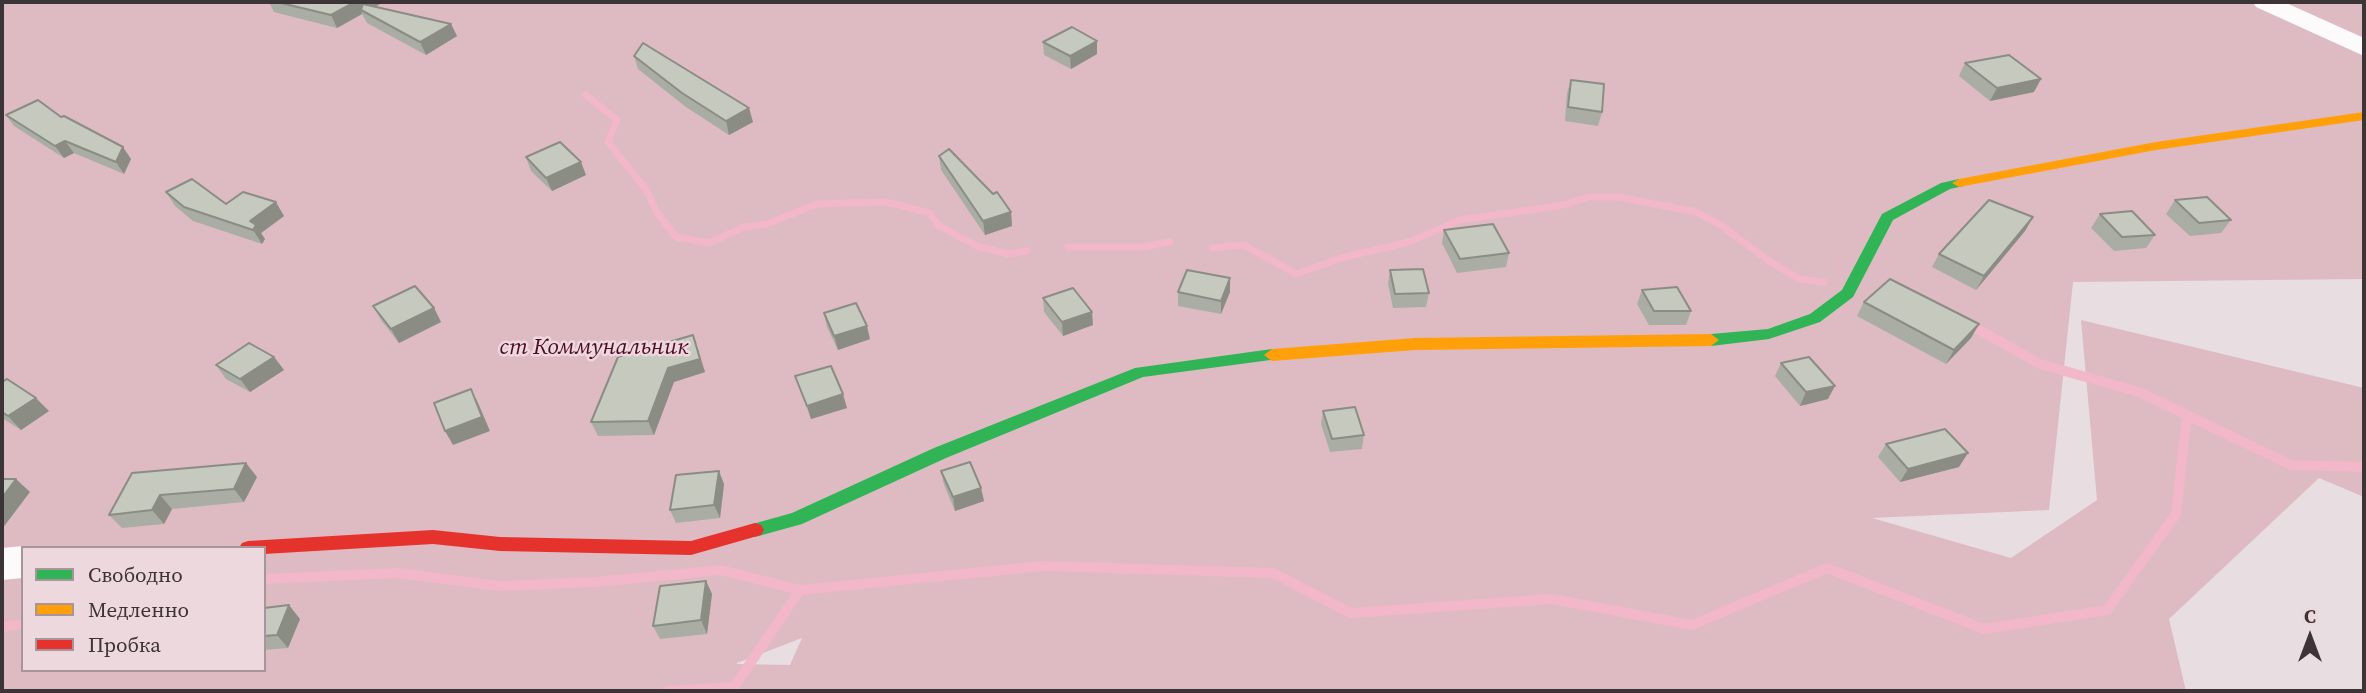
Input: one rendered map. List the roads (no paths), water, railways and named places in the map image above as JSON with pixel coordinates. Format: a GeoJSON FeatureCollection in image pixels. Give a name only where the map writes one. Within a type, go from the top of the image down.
{"type":"FeatureCollection","features":[{"type":"Feature","properties":{"kind":"street"},"geometry":{"type":"LineString","coordinates":[[2265,2],[2364,48]]}},
{"type":"Feature","properties":{"kind":"street"},"geometry":{"type":"LineString","coordinates":[[266,547],[433,537],[500,544],[691,548],[796,519],[940,453],[1141,372],[1283,353],[1415,344],[1715,340],[1769,334],[1815,318],[1848,293],[1887,217],[1946,186],[2156,146],[2364,116]]}},
{"type":"Feature","properties":{"kind":"street"},"geometry":{"type":"LineString","coordinates":[[2,564],[21,562]]}},
{"type":"Feature","properties":{"kind":"waterway"},"geometry":{"type":"LineString","coordinates":[[586,95],[617,120],[608,142],[647,191],[656,211],[676,237],[709,243],[744,227],[767,224],[817,204],[886,202],[930,213],[939,226],[979,247],[1009,254],[1027,251]]}},
{"type":"Feature","properties":{"kind":"waterway"},"geometry":{"type":"LineString","coordinates":[[1212,248],[1244,245],[1296,274],[1341,258],[1409,242],[1460,220],[1563,205],[1589,197],[1619,197],[1696,212],[1722,226],[1769,261],[1799,279],[1824,282]]}},
{"type":"Feature","properties":{"kind":"waterway"},"geometry":{"type":"LineString","coordinates":[[1068,247],[1143,247],[1170,242]]}},
{"type":"Feature","properties":{"kind":"waterway"},"geometry":{"type":"LineString","coordinates":[[1967,323],[2040,364],[2139,392],[2187,415]]}},
{"type":"Feature","properties":{"kind":"waterway"},"geometry":{"type":"LineString","coordinates":[[800,590],[1043,566],[1273,573],[1351,613],[1552,599],[1692,625],[1827,568],[1984,629],[2107,610],[2176,514],[2187,415]]}},
{"type":"Feature","properties":{"kind":"waterway"},"geometry":{"type":"LineString","coordinates":[[2187,415],[2291,465],[2364,467]]}},
{"type":"Feature","properties":{"kind":"waterway"},"geometry":{"type":"LineString","coordinates":[[266,579],[398,573],[499,586],[596,582],[721,570],[800,590]]}},
{"type":"Feature","properties":{"kind":"waterway"},"geometry":{"type":"LineString","coordinates":[[668,691],[734,687],[800,590]]}},
{"type":"Feature","properties":{"kind":"waterway"},"geometry":{"type":"LineString","coordinates":[[2,627],[21,624]]}},
{"type":"Feature","properties":{"kind":"park label","name":"ст Коммунальник"},"geometry":{"type":"Point","coordinates":[594,348]}}]}
